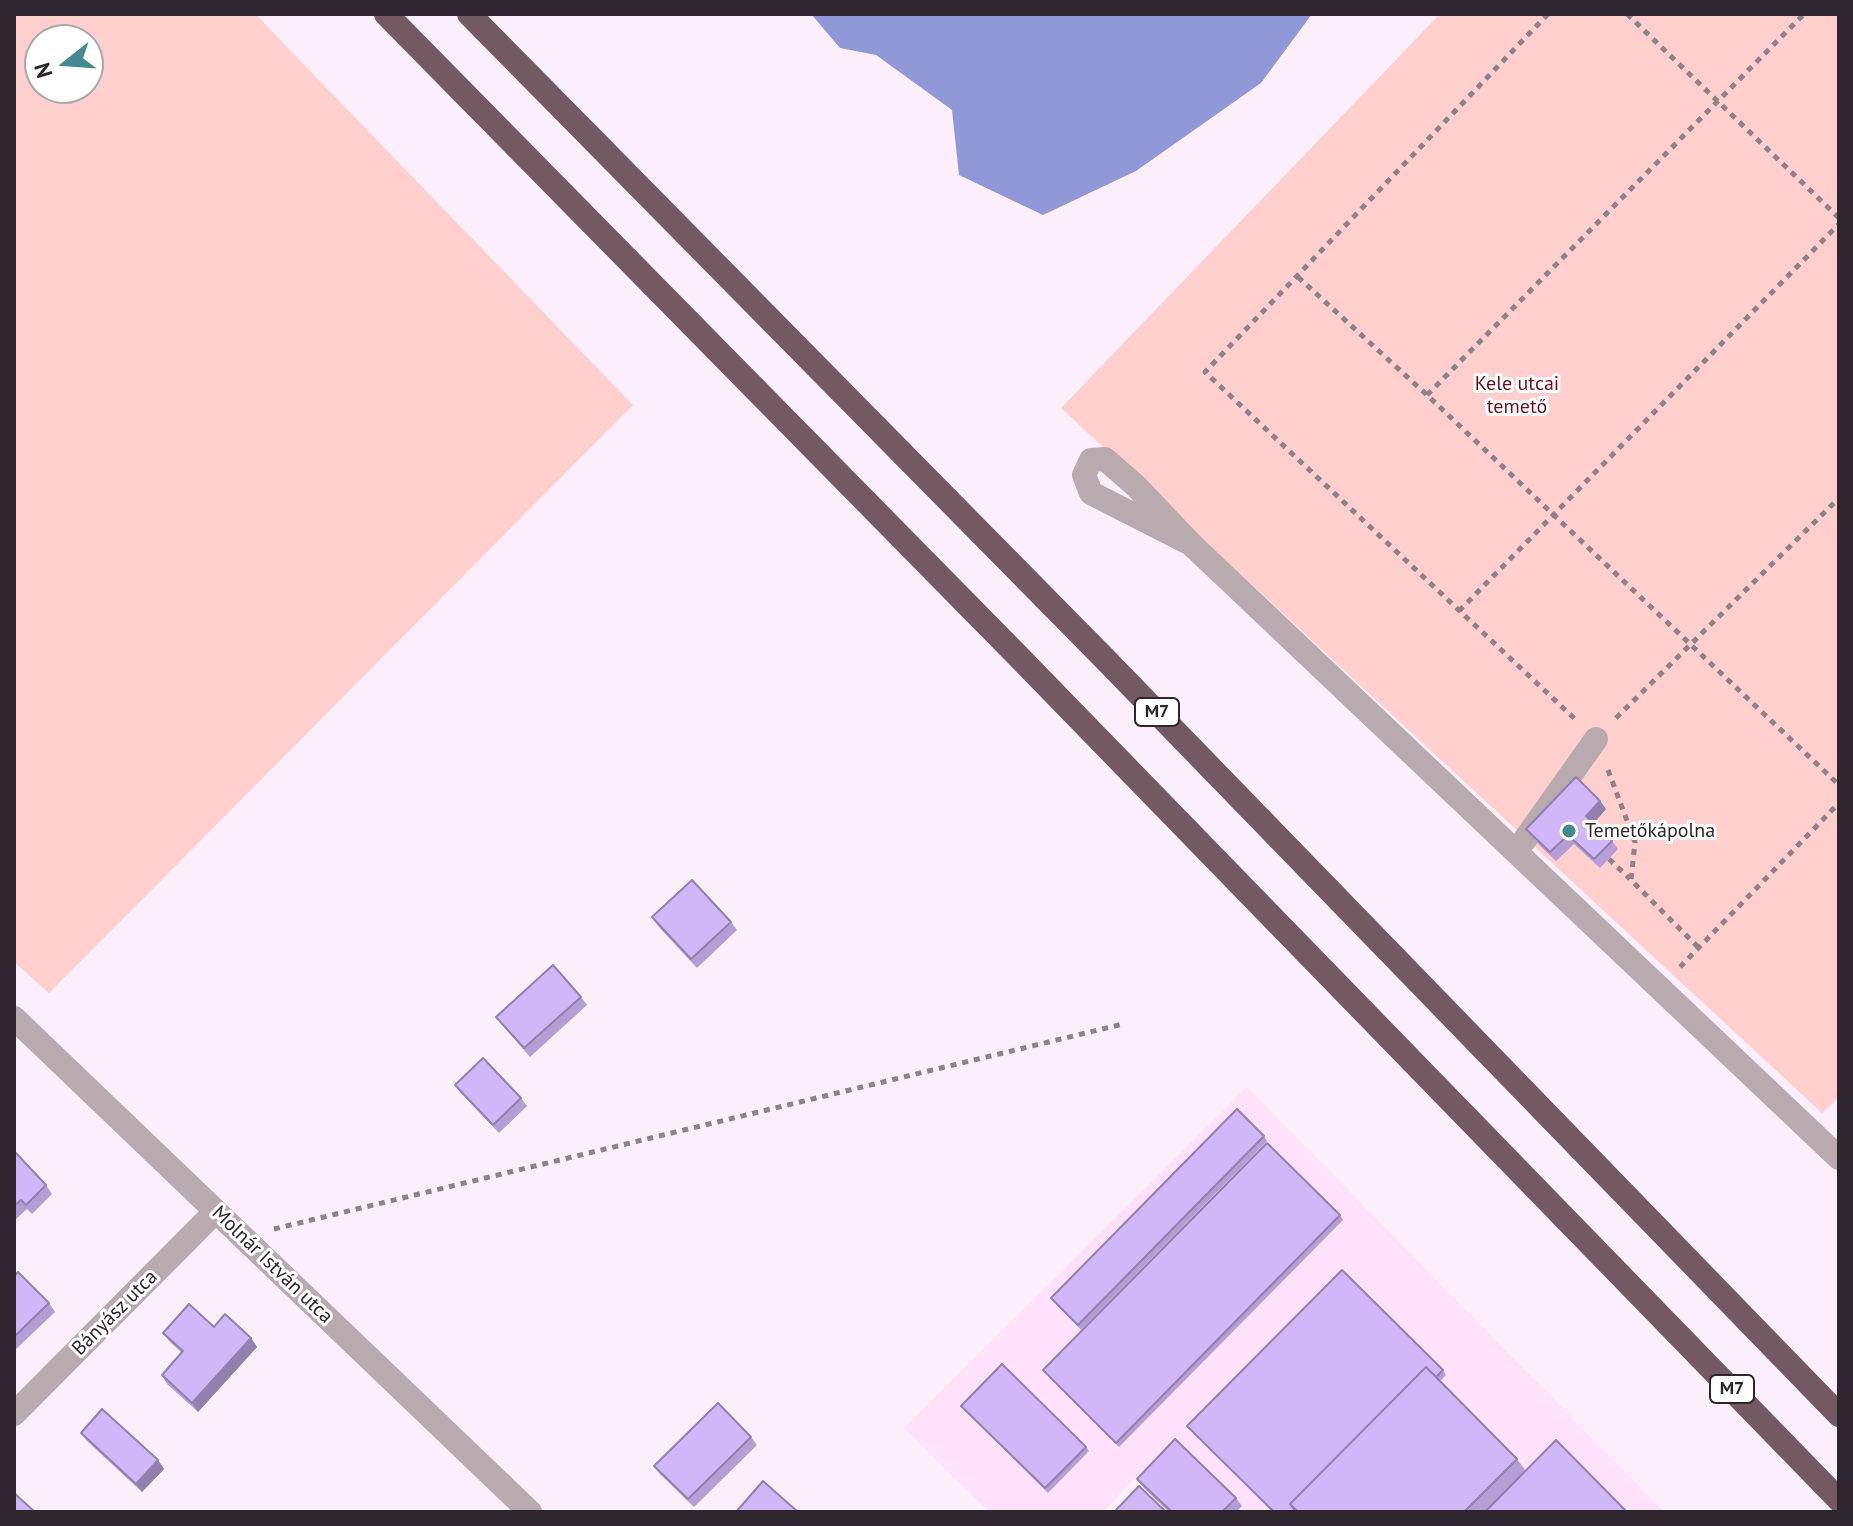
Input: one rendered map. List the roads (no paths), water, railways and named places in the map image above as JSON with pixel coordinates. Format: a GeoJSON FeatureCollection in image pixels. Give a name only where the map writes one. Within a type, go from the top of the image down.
{"type":"FeatureCollection","features":[{"type":"Feature","properties":{"kind":"highway","name":"M7"},"geometry":{"type":"LineString","coordinates":[[386,14],[1016,654],[1839,1500]]}},
{"type":"Feature","properties":{"kind":"highway","name":"M7"},"geometry":{"type":"LineString","coordinates":[[469,14],[1116,669],[1839,1415]]}},
{"type":"Feature","properties":{"kind":"street"},"geometry":{"type":"LineString","coordinates":[[1191,544],[1839,1158]]}},
{"type":"Feature","properties":{"kind":"street"},"geometry":{"type":"LineString","coordinates":[[1516,852],[1596,739]]}},
{"type":"Feature","properties":{"kind":"street","name":"Molnár István utca"},"geometry":{"type":"LineString","coordinates":[[14,1018],[530,1512]]}},
{"type":"Feature","properties":{"kind":"street","name":"Bányász utca"},"geometry":{"type":"LineString","coordinates":[[14,1414],[216,1211]]}},
{"type":"Feature","properties":{"kind":"water"},"geometry":{"type":"Polygon","coordinates":[[[811,14],[1312,14],[1261,83],[1136,171],[1043,215],[959,175],[952,110],[876,55],[840,48],[811,14]]]}},
{"type":"Feature","properties":{"kind":"place","name":"Temetőkápolna"},"geometry":{"type":"Point","coordinates":[1569,831]}},
{"type":"Feature","properties":{"kind":"park label","name":"Kele utcai temető"},"geometry":{"type":"Point","coordinates":[1517,396]}}]}
